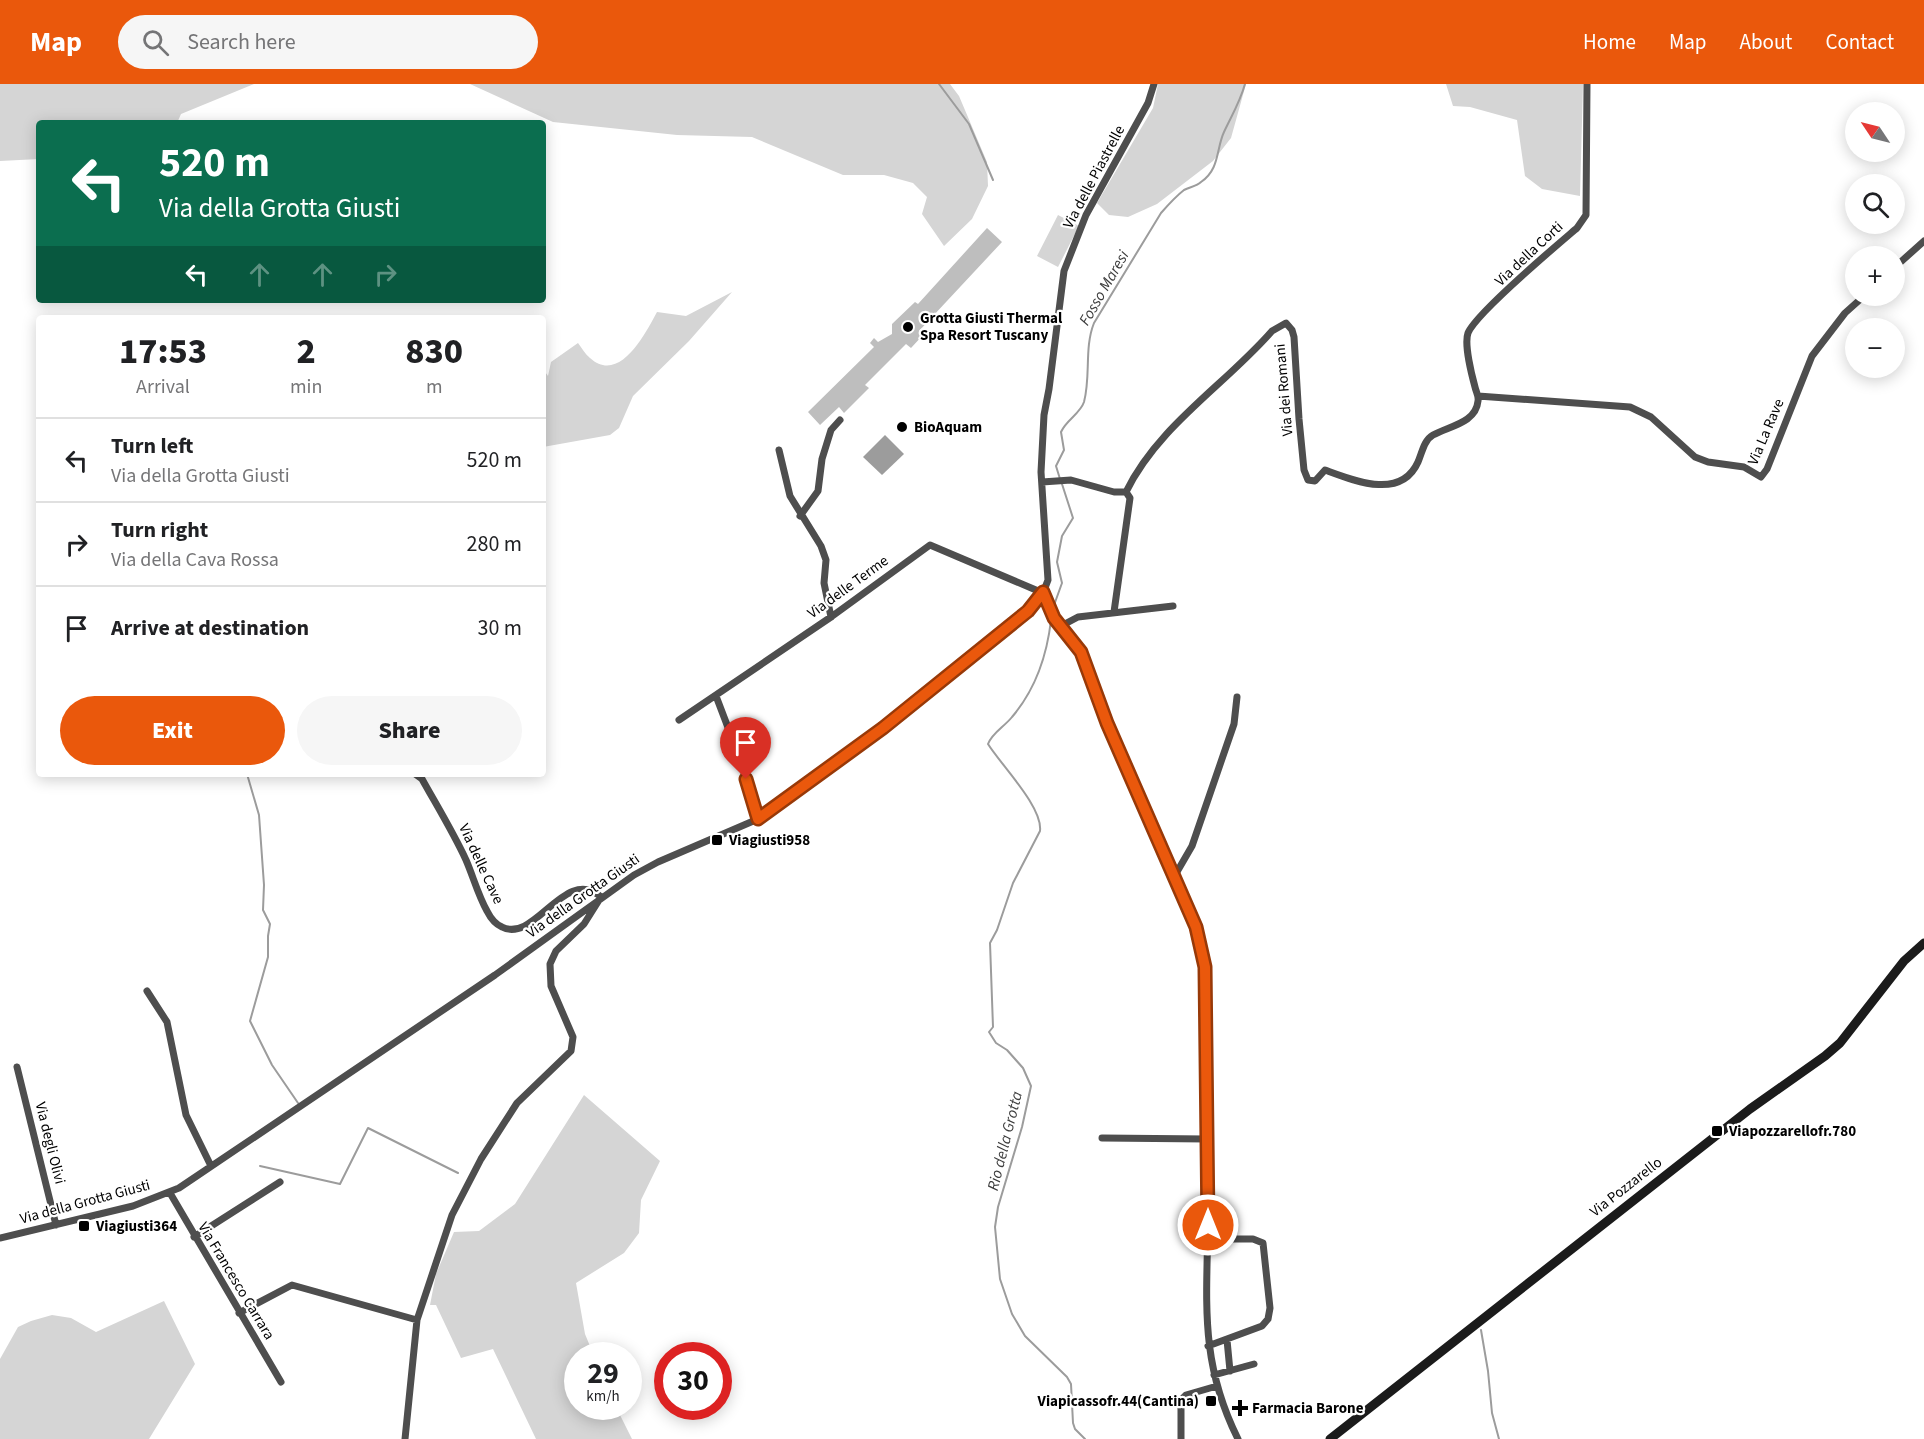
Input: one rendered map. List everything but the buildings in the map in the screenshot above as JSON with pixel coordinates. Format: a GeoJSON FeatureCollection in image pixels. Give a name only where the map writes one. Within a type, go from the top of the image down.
{"type":"FeatureCollection","features":[{"type":"Feature","properties":{"kind":"street","name":"Via delle Piastrelle"},"geometry":{"type":"LineString","coordinates":[[1042,482],[1044,415],[1064,271],[1086,215],[1148,103],[1154,84]]}},
{"type":"Feature","properties":{"kind":"street","name":"Via della Corti"},"geometry":{"type":"LineString","coordinates":[[1478,396],[1467,344],[1469,333],[1486,312],[1577,228],[1586,215],[1587,84]]}},
{"type":"Feature","properties":{"kind":"street"},"geometry":{"type":"LineString","coordinates":[[1905,258],[1924,241]]}},
{"type":"Feature","properties":{"kind":"street","name":"Via La Rave"},"geometry":{"type":"LineString","coordinates":[[1478,396],[1630,407],[1651,417],[1695,457],[1708,462],[1744,467],[1761,477],[1767,469],[1812,356],[1853,306]]}},
{"type":"Feature","properties":{"kind":"street","name":"Via dei Romani"},"geometry":{"type":"LineString","coordinates":[[1126,492],[1132,478],[1172,429],[1282,324],[1290,326],[1294,337],[1304,470],[1311,482],[1319,478],[1325,470],[1346,478],[1383,486],[1407,479],[1429,438],[1468,418],[1477,406],[1478,396]]}},
{"type":"Feature","properties":{"kind":"street"},"geometry":{"type":"LineString","coordinates":[[801,516],[818,491],[822,459],[831,430],[840,420]]}},
{"type":"Feature","properties":{"kind":"street"},"geometry":{"type":"LineString","coordinates":[[779,450],[790,496],[821,546],[826,560],[824,583],[831,617]]}},
{"type":"Feature","properties":{"kind":"street"},"geometry":{"type":"LineString","coordinates":[[1114,612],[1130,498],[1126,492],[1114,492],[1071,480],[1042,482],[1048,580],[1043,592],[1054,618],[1081,652],[1107,723],[1196,927],[1205,967],[1208,1346],[1217,1386],[1227,1417],[1238,1439]]}},
{"type":"Feature","properties":{"kind":"street","name":"Via delle Terme"},"geometry":{"type":"LineString","coordinates":[[679,720],[831,617],[930,544],[1043,592]]}},
{"type":"Feature","properties":{"kind":"street","name":"Via della Grotta Giusti"},"geometry":{"type":"LineString","coordinates":[[0,1238],[133,1206],[170,1193],[495,975],[601,897],[658,862],[758,819],[883,728],[995,635],[1028,611],[1043,592]]}},
{"type":"Feature","properties":{"kind":"street"},"geometry":{"type":"LineString","coordinates":[[1061,626],[1078,617],[1173,606]]}},
{"type":"Feature","properties":{"kind":"street"},"geometry":{"type":"LineString","coordinates":[[716,696],[740,759],[758,819]]}},
{"type":"Feature","properties":{"kind":"street"},"geometry":{"type":"LineString","coordinates":[[1174,877],[1192,846],[1234,724],[1237,697]]}},
{"type":"Feature","properties":{"kind":"street","name":"Via delle Cave"},"geometry":{"type":"LineString","coordinates":[[419,777],[452,832],[486,910],[499,926],[508,930],[518,930],[565,896],[580,889],[591,890],[601,897]]}},
{"type":"Feature","properties":{"kind":"street"},"geometry":{"type":"LineString","coordinates":[[405,1439],[417,1320],[452,1215],[481,1159],[525,1093],[560,1064],[571,1051],[573,1037],[551,986],[550,964],[556,951],[584,924],[601,897]]}},
{"type":"Feature","properties":{"kind":"street","name":"Via Pozzarello"},"geometry":{"type":"LineString","coordinates":[[1330,1439],[1750,1109],[1826,1056],[1840,1043],[1904,961],[1924,943]]}},
{"type":"Feature","properties":{"kind":"street"},"geometry":{"type":"LineString","coordinates":[[147,991],[167,1022],[186,1115],[211,1166]]}},
{"type":"Feature","properties":{"kind":"street","name":"Via degli Olivi"},"geometry":{"type":"LineString","coordinates":[[17,1067],[56,1225]]}},
{"type":"Feature","properties":{"kind":"street"},"geometry":{"type":"LineString","coordinates":[[1102,1138],[1207,1139]]}},
{"type":"Feature","properties":{"kind":"street"},"geometry":{"type":"LineString","coordinates":[[194,1237],[280,1182]]}},
{"type":"Feature","properties":{"kind":"street","name":"Via Francesco Carrara"},"geometry":{"type":"LineString","coordinates":[[170,1193],[281,1382]]}},
{"type":"Feature","properties":{"kind":"street"},"geometry":{"type":"LineString","coordinates":[[1207,1239],[1261,1241],[1265,1247],[1270,1308],[1268,1319],[1256,1329],[1208,1346]]}},
{"type":"Feature","properties":{"kind":"street"},"geometry":{"type":"LineString","coordinates":[[239,1313],[292,1285],[417,1320]]}},
{"type":"Feature","properties":{"kind":"street"},"geometry":{"type":"LineString","coordinates":[[1227,1340],[1230,1371]]}},
{"type":"Feature","properties":{"kind":"street"},"geometry":{"type":"LineString","coordinates":[[1214,1375],[1254,1364]]}},
{"type":"Feature","properties":{"kind":"street"},"geometry":{"type":"LineString","coordinates":[[1181,1439],[1181,1400],[1186,1395],[1217,1386]]}},
{"type":"Feature","properties":{"kind":"shaded area"},"geometry":{"type":"Polygon","coordinates":[[[0,84],[254,84],[181,114],[178,120],[36,120],[36,159],[0,161],[0,84]]]}},
{"type":"Feature","properties":{"kind":"shaded area"},"geometry":{"type":"Polygon","coordinates":[[[470,84],[950,84],[959,96],[987,162],[988,186],[972,219],[944,246],[922,214],[927,197],[913,183],[884,175],[843,175],[752,137],[677,135],[553,122],[470,84]]]}},
{"type":"Feature","properties":{"kind":"shaded area"},"geometry":{"type":"Polygon","coordinates":[[[1158,84],[1246,84],[1231,138],[1213,161],[1157,204],[1128,217],[1109,215],[1097,203],[1153,108],[1158,84]]]}},
{"type":"Feature","properties":{"kind":"shaded area"},"geometry":{"type":"Polygon","coordinates":[[[1446,84],[1583,84],[1580,196],[1542,189],[1525,176],[1517,120],[1470,107],[1453,106],[1446,84]]]}},
{"type":"Feature","properties":{"kind":"shaded area"},"geometry":{"type":"Polygon","coordinates":[[[1058,215],[1079,226],[1058,267],[1037,256],[1058,215]]]}},
{"type":"Feature","properties":{"kind":"shaded area"},"geometry":{"type":"Polygon","coordinates":[[[732,292],[689,341],[633,396],[619,428],[610,435],[546,446],[546,373],[548,376],[551,362],[578,343],[590,358],[601,365],[612,365],[631,353],[657,312],[686,316],[732,292]]]}},
{"type":"Feature","properties":{"kind":"shaded area"},"geometry":{"type":"Polygon","coordinates":[[[885,435],[904,454],[882,475],[863,457],[885,435]]]}},
{"type":"Feature","properties":{"kind":"shaded area"},"geometry":{"type":"Polygon","coordinates":[[[584,1095],[660,1161],[641,1200],[639,1233],[624,1253],[576,1283],[588,1342],[564,1342],[564,1420],[622,1420],[632,1439],[536,1439],[493,1349],[461,1358],[436,1305],[430,1305],[436,1274],[454,1232],[479,1231],[515,1204],[584,1095]]]}},
{"type":"Feature","properties":{"kind":"shaded area"},"geometry":{"type":"Polygon","coordinates":[[[164,1301],[195,1364],[149,1439],[0,1439],[0,1359],[18,1327],[52,1315],[71,1318],[96,1332],[164,1301]]]}},
{"type":"Feature","properties":{"kind":"waterway"},"geometry":{"type":"LineString","coordinates":[[939,84],[969,124],[993,180]]}},
{"type":"Feature","properties":{"kind":"waterway","name":"Fosso Maresi"},"geometry":{"type":"LineString","coordinates":[[1060,479],[1056,466],[1064,450],[1061,432],[1084,402],[1089,342],[1094,323],[1161,213],[1184,190],[1207,177],[1215,165],[1221,138],[1245,84]]}},
{"type":"Feature","properties":{"kind":"waterway","name":"Fosso Maresi"},"geometry":{"type":"LineString","coordinates":[[1053,608],[1062,583],[1057,562],[1062,536],[1073,518],[1062,484]]}},
{"type":"Feature","properties":{"kind":"waterway","name":"Rio della Grotta"},"geometry":{"type":"LineString","coordinates":[[1051,620],[1043,659],[1033,684],[1020,707],[988,744],[1028,798],[1035,810],[1040,831],[1013,883],[997,930],[990,943],[993,1027],[989,1032],[996,1043],[1007,1050],[1023,1068],[1031,1086],[1022,1127],[998,1207],[995,1227],[1000,1279],[1012,1314],[1025,1336],[1067,1377],[1071,1384],[1073,1423],[1075,1429],[1085,1439]]}},
{"type":"Feature","properties":{"kind":"waterway"},"geometry":{"type":"LineString","coordinates":[[248,777],[259,815],[264,885],[263,910],[270,924],[268,957],[250,1021],[272,1065],[298,1103]]}},
{"type":"Feature","properties":{"kind":"waterway"},"geometry":{"type":"LineString","coordinates":[[260,1166],[340,1184],[368,1128],[458,1173]]}},
{"type":"Feature","properties":{"kind":"waterway"},"geometry":{"type":"LineString","coordinates":[[1481,1330],[1492,1413],[1499,1439]]}},
{"type":"Feature","properties":{"kind":"place","name":"Grotta Giusti Thermal Spa Resort Tuscany"},"geometry":{"type":"Point","coordinates":[908,327]}},
{"type":"Feature","properties":{"kind":"place","name":"BioAquam"},"geometry":{"type":"Point","coordinates":[902,427]}},
{"type":"Feature","properties":{"kind":"place","name":"Viagiusti958"},"geometry":{"type":"Point","coordinates":[717,840]}},
{"type":"Feature","properties":{"kind":"place","name":"Viapozzarellofr.780"},"geometry":{"type":"Point","coordinates":[1717,1131]}},
{"type":"Feature","properties":{"kind":"place","name":"Viagiusti364"},"geometry":{"type":"Point","coordinates":[84,1226]}},
{"type":"Feature","properties":{"kind":"place","name":"Viapicassofr.44(Cantina)"},"geometry":{"type":"Point","coordinates":[1211,1401]}},
{"type":"Feature","properties":{"kind":"place","name":"Farmacia Barone"},"geometry":{"type":"Point","coordinates":[1240,1408]}},
{"type":"Feature","properties":{"kind":"route"},"geometry":{"type":"LineString","coordinates":[[746,779],[758,819],[883,728],[1028,611],[1043,592],[1054,618],[1079,647],[1107,723],[1196,927],[1202,950],[1205,967],[1208,1225]]}}]}
